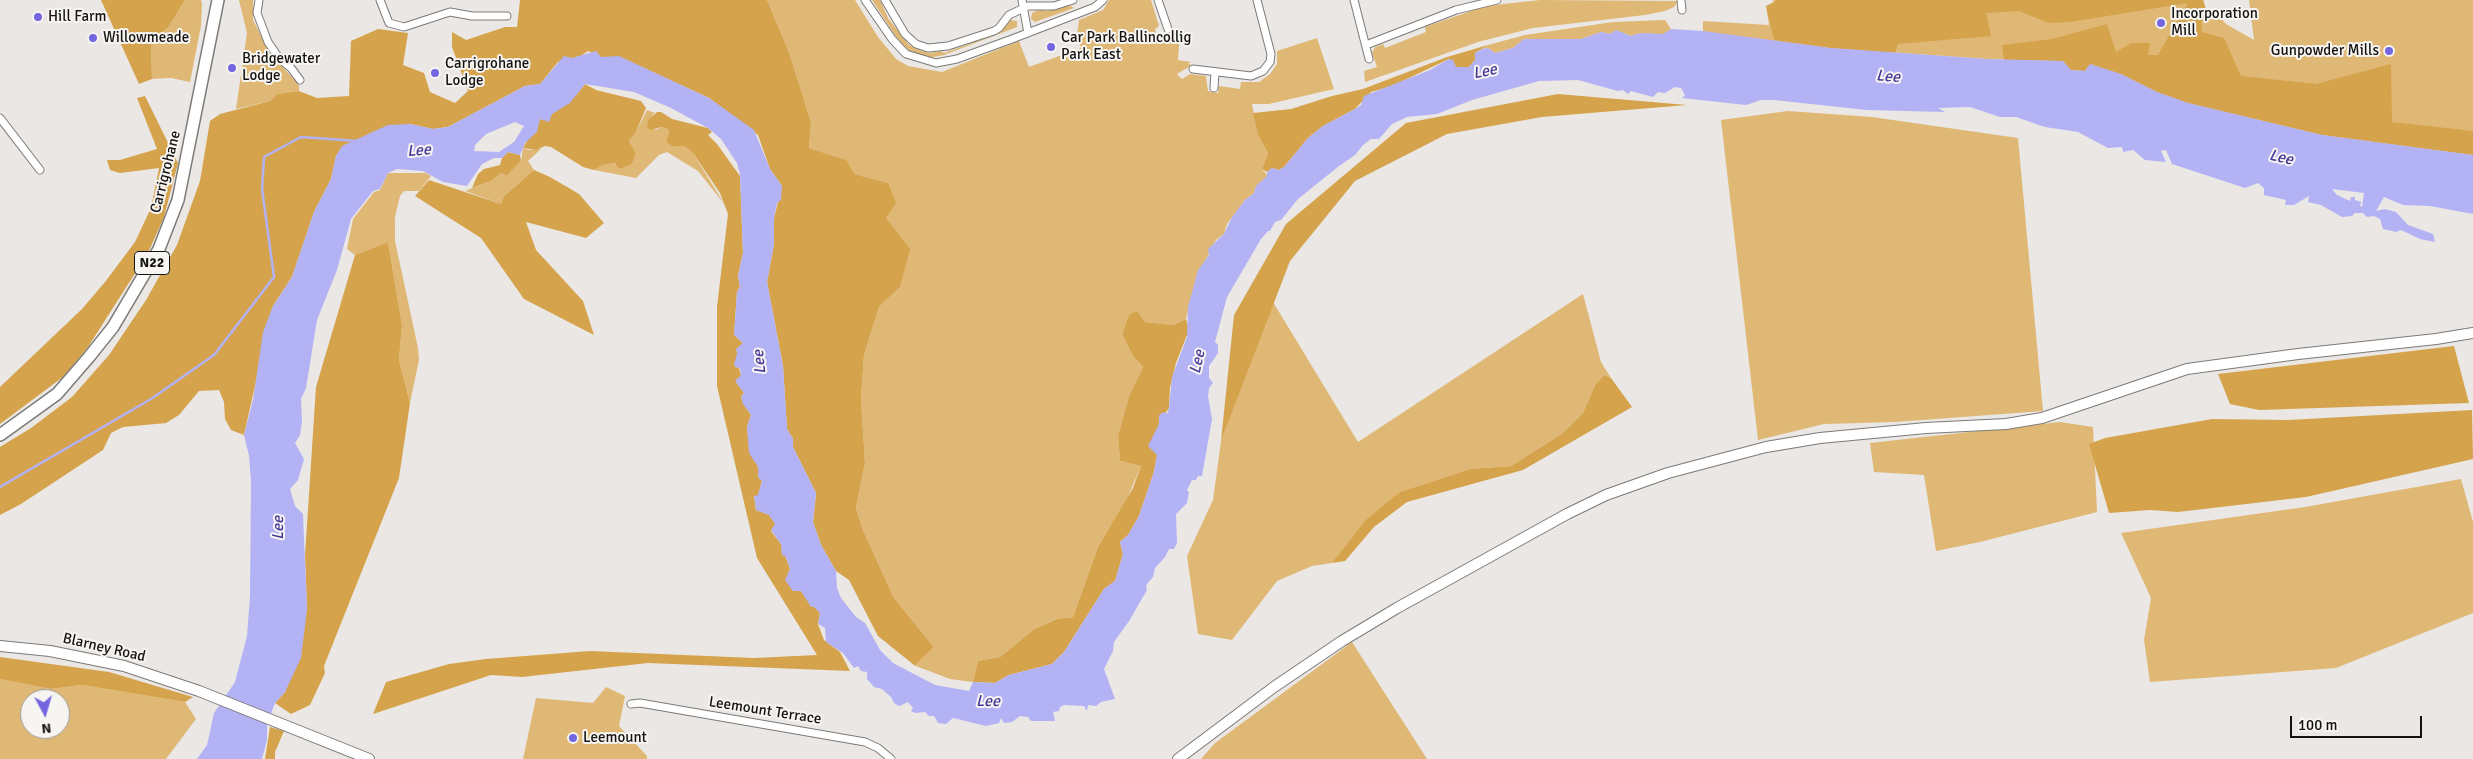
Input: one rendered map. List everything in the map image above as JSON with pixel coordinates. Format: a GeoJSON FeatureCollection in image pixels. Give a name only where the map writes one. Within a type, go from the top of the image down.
{"type":"FeatureCollection","features":[{"type":"Feature","properties":{"kind":"highway","name":"Carrigrohane"},"geometry":{"type":"LineString","coordinates":[[0,435],[57,394],[89,357],[113,327],[159,249],[178,200],[217,2]]}},
{"type":"Feature","properties":{"kind":"main road"},"geometry":{"type":"LineString","coordinates":[[1178,759],[1274,687],[1342,641],[1397,608],[1567,514],[1606,495],[1668,473],[1766,447],[1820,438],[1926,428],[2006,424],[2042,418],[2187,368],[2473,333]]}},
{"type":"Feature","properties":{"kind":"main road","name":"Blarney Road"},"geometry":{"type":"LineString","coordinates":[[0,646],[50,651],[124,666],[199,692],[369,759]]}},
{"type":"Feature","properties":{"kind":"street"},"geometry":{"type":"LineString","coordinates":[[260,0],[257,13],[268,42],[279,58],[291,68],[300,80]]}},
{"type":"Feature","properties":{"kind":"street"},"geometry":{"type":"LineString","coordinates":[[380,0],[389,23],[404,27],[450,12],[472,16],[507,16]]}},
{"type":"Feature","properties":{"kind":"street"},"geometry":{"type":"LineString","coordinates":[[865,0],[898,47],[906,54],[925,62],[947,62],[1095,7],[1103,0]]}},
{"type":"Feature","properties":{"kind":"street"},"geometry":{"type":"LineString","coordinates":[[885,0],[905,34],[916,44],[928,48],[948,46],[994,31],[999,28],[1009,14],[1022,8],[1037,5],[1054,6],[1073,0]]}},
{"type":"Feature","properties":{"kind":"street"},"geometry":{"type":"LineString","coordinates":[[1022,0],[1028,33]]}},
{"type":"Feature","properties":{"kind":"street"},"geometry":{"type":"LineString","coordinates":[[1158,0],[1168,29]]}},
{"type":"Feature","properties":{"kind":"street"},"geometry":{"type":"LineString","coordinates":[[1193,69],[1254,75],[1263,71],[1270,62],[1270,45],[1257,0]]}},
{"type":"Feature","properties":{"kind":"street"},"geometry":{"type":"LineString","coordinates":[[1354,0],[1369,60]]}},
{"type":"Feature","properties":{"kind":"street"},"geometry":{"type":"LineString","coordinates":[[1366,45],[1456,10],[1497,0]]}},
{"type":"Feature","properties":{"kind":"street"},"geometry":{"type":"LineString","coordinates":[[1681,0],[1682,10]]}},
{"type":"Feature","properties":{"kind":"street"},"geometry":{"type":"LineString","coordinates":[[1214,88],[1215,72]]}},
{"type":"Feature","properties":{"kind":"street"},"geometry":{"type":"LineString","coordinates":[[0,118],[40,170]]}},
{"type":"Feature","properties":{"kind":"street","name":"Leemount Terrace"},"geometry":{"type":"LineString","coordinates":[[631,704],[640,703],[865,742],[878,748],[891,759]]}},
{"type":"Feature","properties":{"kind":"shaded area"},"geometry":{"type":"Polygon","coordinates":[[[101,0],[185,0],[168,28],[151,40],[152,79],[139,84],[101,0]]]}},
{"type":"Feature","properties":{"kind":"shaded area"},"geometry":{"type":"Polygon","coordinates":[[[185,0],[201,0],[202,4],[201,26],[190,82],[171,78],[152,79],[151,40],[168,28],[185,0]]]}},
{"type":"Feature","properties":{"kind":"shaded area"},"geometry":{"type":"Polygon","coordinates":[[[239,0],[253,0],[253,20],[269,52],[299,85],[299,91],[277,94],[270,101],[236,109],[247,33],[239,0]]]}},
{"type":"Feature","properties":{"kind":"shaded area"},"geometry":{"type":"Polygon","coordinates":[[[520,0],[767,0],[789,52],[811,122],[809,148],[846,160],[854,174],[888,183],[896,203],[886,218],[910,249],[900,287],[879,307],[864,355],[861,399],[865,463],[856,508],[863,530],[894,598],[934,647],[915,665],[950,679],[914,665],[878,636],[849,580],[836,571],[821,545],[813,522],[816,493],[793,447],[793,439],[787,429],[783,366],[767,282],[774,244],[774,218],[782,186],[770,169],[758,135],[709,98],[624,59],[601,57],[588,51],[581,56],[558,62],[540,84],[525,86],[448,127],[433,129],[410,124],[366,137],[342,147],[336,156],[331,179],[314,212],[292,277],[273,306],[244,435],[231,430],[225,419],[224,402],[219,390],[199,391],[179,415],[166,423],[123,427],[111,433],[103,450],[21,504],[0,515],[0,447],[31,428],[72,397],[109,355],[146,300],[177,245],[200,181],[210,121],[220,114],[270,101],[277,94],[299,91],[317,98],[349,96],[351,41],[378,29],[408,33],[403,65],[424,73],[430,92],[455,103],[468,91],[452,47],[452,32],[466,40],[505,27],[517,27],[520,0]]]}},
{"type":"Feature","properties":{"kind":"shaded area"},"geometry":{"type":"Polygon","coordinates":[[[767,0],[855,0],[878,37],[896,59],[908,66],[942,72],[1019,41],[1029,67],[1081,48],[1077,35],[1079,20],[1103,10],[1109,0],[1151,0],[1159,26],[1155,29],[1157,38],[1180,32],[1178,60],[1191,62],[1188,64],[1192,65],[1177,74],[1182,79],[1190,74],[1206,76],[1208,91],[1218,93],[1219,86],[1240,89],[1241,82],[1259,82],[1270,74],[1277,64],[1277,51],[1317,38],[1334,89],[1269,104],[1252,104],[1258,135],[1268,153],[1262,169],[1268,176],[1256,186],[1254,193],[1245,200],[1227,224],[1224,234],[1216,240],[1196,279],[1186,319],[1173,325],[1145,322],[1137,312],[1129,316],[1122,334],[1133,356],[1143,367],[1129,396],[1118,436],[1120,461],[1141,466],[1127,499],[1098,547],[1073,617],[1055,619],[1034,629],[1000,657],[978,661],[973,682],[950,679],[914,665],[934,647],[894,598],[863,530],[856,508],[865,463],[861,399],[864,355],[879,307],[900,287],[886,218],[888,183],[853,174],[845,160],[809,148],[811,122],[789,52],[767,0]]]}},
{"type":"Feature","properties":{"kind":"shaded area"},"geometry":{"type":"Polygon","coordinates":[[[872,0],[880,0],[888,18],[909,45],[930,53],[941,51],[944,53],[994,35],[1010,20],[1017,21],[1017,27],[944,55],[929,58],[910,51],[900,43],[872,0]]]}},
{"type":"Feature","properties":{"kind":"shaded area"},"geometry":{"type":"Polygon","coordinates":[[[1540,0],[1678,1],[1674,7],[1665,11],[1533,28],[1478,42],[1365,82],[1364,71],[1377,67],[1372,53],[1375,47],[1383,44],[1385,48],[1426,32],[1425,27],[1485,6],[1540,0]]]}},
{"type":"Feature","properties":{"kind":"shaded area"},"geometry":{"type":"Polygon","coordinates":[[[1773,0],[2203,0],[2209,18],[2219,16],[2226,24],[2254,40],[2249,0],[2473,0],[2473,155],[2322,135],[2188,103],[2063,61],[1987,59],[1831,48],[1740,38],[1703,31],[1703,21],[1769,25],[1766,6],[1774,3],[1773,0]]]}},
{"type":"Feature","properties":{"kind":"shaded area"},"geometry":{"type":"Polygon","coordinates":[[[1778,0],[2203,0],[2209,18],[2201,22],[2202,32],[2224,38],[2241,76],[2316,84],[2391,64],[2392,122],[2473,131],[2473,155],[2322,135],[2188,103],[2157,92],[2121,74],[2090,64],[2085,71],[2070,70],[2063,61],[2004,60],[2002,45],[2052,39],[2107,24],[2116,52],[2131,43],[2150,43],[2148,55],[2158,55],[2188,3],[2070,22],[2049,23],[2019,11],[1986,13],[1991,36],[1898,44],[1895,53],[1831,48],[1774,40],[1766,6],[1778,0]]]}},
{"type":"Feature","properties":{"kind":"shaded area"},"geometry":{"type":"Polygon","coordinates":[[[1069,5],[1074,8],[1035,22],[1031,19],[1032,13],[1040,9],[1047,11],[1069,5]]]}},
{"type":"Feature","properties":{"kind":"shaded area"},"geometry":{"type":"Polygon","coordinates":[[[1665,20],[1671,29],[1663,35],[1641,33],[1631,36],[1616,30],[1610,34],[1601,32],[1581,39],[1524,39],[1513,48],[1495,53],[1488,48],[1482,49],[1488,45],[1525,35],[1613,22],[1665,20]]]}},
{"type":"Feature","properties":{"kind":"shaded area"},"geometry":{"type":"Polygon","coordinates":[[[1488,45],[1475,53],[1475,60],[1469,67],[1456,67],[1449,59],[1392,86],[1371,92],[1355,109],[1323,126],[1308,138],[1284,167],[1279,170],[1272,168],[1267,172],[1262,169],[1268,153],[1258,135],[1253,113],[1291,109],[1332,96],[1363,89],[1447,57],[1488,45]]]}},
{"type":"Feature","properties":{"kind":"shaded area"},"geometry":{"type":"Polygon","coordinates":[[[585,84],[596,90],[641,101],[646,108],[636,132],[629,141],[636,153],[632,164],[618,168],[615,163],[603,165],[594,170],[583,167],[551,147],[545,146],[536,150],[523,148],[540,118],[552,114],[577,94],[585,84]]]}},
{"type":"Feature","properties":{"kind":"shaded area"},"geometry":{"type":"Polygon","coordinates":[[[1558,94],[1687,105],[1542,117],[1447,134],[1355,181],[1290,261],[1221,441],[1234,315],[1286,224],[1406,123],[1558,94]]]}},
{"type":"Feature","properties":{"kind":"shaded area"},"geometry":{"type":"Polygon","coordinates":[[[145,96],[178,163],[164,217],[148,253],[88,347],[63,377],[0,424],[0,387],[82,309],[105,282],[135,242],[151,208],[159,168],[120,173],[110,170],[107,160],[120,160],[157,149],[137,98],[145,96]]]}},
{"type":"Feature","properties":{"kind":"shaded area"},"geometry":{"type":"Polygon","coordinates":[[[647,110],[655,113],[652,115],[655,130],[662,127],[668,129],[672,146],[684,146],[693,153],[725,205],[698,171],[667,152],[659,155],[636,178],[594,170],[603,165],[615,163],[618,168],[632,164],[636,153],[629,141],[636,132],[647,110]]]}},
{"type":"Feature","properties":{"kind":"shaded area"},"geometry":{"type":"Polygon","coordinates":[[[1788,111],[1872,117],[2018,138],[2043,411],[1895,422],[1824,424],[1758,440],[1721,120],[1788,111]]]}},
{"type":"Feature","properties":{"kind":"shaded area"},"geometry":{"type":"Polygon","coordinates":[[[657,112],[661,112],[672,119],[708,128],[712,132],[708,135],[717,144],[740,176],[743,253],[738,276],[740,287],[737,292],[734,335],[743,343],[736,358],[741,375],[739,384],[744,393],[741,397],[751,415],[747,427],[749,443],[758,467],[758,477],[762,481],[758,496],[754,496],[756,510],[769,515],[776,524],[771,531],[781,544],[790,569],[788,575],[796,590],[801,591],[820,613],[818,624],[824,640],[840,652],[850,671],[648,663],[522,677],[491,675],[373,714],[386,682],[449,664],[486,659],[590,651],[754,658],[817,655],[757,558],[717,386],[717,307],[728,214],[720,193],[693,153],[684,146],[672,146],[666,142],[669,134],[668,129],[662,127],[650,130],[647,127],[648,120],[657,112]]]}},
{"type":"Feature","properties":{"kind":"shaded area"},"geometry":{"type":"Polygon","coordinates":[[[523,148],[529,150],[541,149],[528,161],[534,170],[504,196],[501,204],[465,191],[491,181],[501,173],[507,176],[521,161],[523,148]]]}},
{"type":"Feature","properties":{"kind":"shaded area"},"geometry":{"type":"Polygon","coordinates":[[[508,152],[520,155],[521,161],[507,176],[501,173],[491,181],[472,188],[478,174],[484,169],[500,165],[502,158],[508,152]]]}},
{"type":"Feature","properties":{"kind":"shaded area"},"geometry":{"type":"Polygon","coordinates":[[[534,170],[579,194],[604,223],[586,238],[526,222],[536,250],[583,301],[594,335],[524,299],[481,238],[415,196],[429,180],[501,204],[504,196],[534,170]]]}},
{"type":"Feature","properties":{"kind":"shaded area"},"geometry":{"type":"Polygon","coordinates":[[[388,173],[426,173],[431,176],[419,191],[404,191],[400,196],[395,217],[395,241],[419,360],[410,403],[399,360],[402,325],[388,242],[355,255],[347,249],[353,219],[374,192],[380,190],[388,173]]]}},
{"type":"Feature","properties":{"kind":"shaded area"},"geometry":{"type":"Polygon","coordinates":[[[388,242],[402,325],[399,360],[410,403],[399,478],[324,666],[325,673],[310,705],[291,714],[275,703],[285,692],[307,609],[305,555],[316,387],[355,255],[388,242]]]}},
{"type":"Feature","properties":{"kind":"shaded area"},"geometry":{"type":"Polygon","coordinates":[[[1583,294],[1601,362],[1611,378],[1604,375],[1595,385],[1583,413],[1563,433],[1511,466],[1470,469],[1400,492],[1332,563],[1312,566],[1277,581],[1232,640],[1198,634],[1187,556],[1213,500],[1221,441],[1273,302],[1358,442],[1583,294]]]}},
{"type":"Feature","properties":{"kind":"shaded area"},"geometry":{"type":"Polygon","coordinates":[[[1137,311],[1145,322],[1173,325],[1186,319],[1189,330],[1176,363],[1170,388],[1169,408],[1160,421],[1155,435],[1157,455],[1154,472],[1139,516],[1128,535],[1120,542],[1123,554],[1115,581],[1104,589],[1064,652],[1052,664],[1009,675],[995,683],[973,682],[978,661],[1000,657],[1034,629],[1056,619],[1073,617],[1098,547],[1133,488],[1141,466],[1120,461],[1118,436],[1129,396],[1143,367],[1133,356],[1122,334],[1129,315],[1137,311]]]}},
{"type":"Feature","properties":{"kind":"shaded area"},"geometry":{"type":"Polygon","coordinates":[[[2454,346],[2469,403],[2259,410],[2230,404],[2218,374],[2454,346]]]}},
{"type":"Feature","properties":{"kind":"shaded area"},"geometry":{"type":"Polygon","coordinates":[[[1604,375],[1611,378],[1632,407],[1523,470],[1407,502],[1374,527],[1345,561],[1332,563],[1366,520],[1400,492],[1470,469],[1511,466],[1563,433],[1583,413],[1595,385],[1604,375]]]}},
{"type":"Feature","properties":{"kind":"shaded area"},"geometry":{"type":"Polygon","coordinates":[[[2472,410],[2473,459],[2306,497],[2178,512],[2150,510],[2109,513],[2089,444],[2105,438],[2212,419],[2288,420],[2472,410]]]}},
{"type":"Feature","properties":{"kind":"shaded area"},"geometry":{"type":"Polygon","coordinates":[[[2060,422],[2093,427],[2097,512],[1980,542],[1936,551],[1924,475],[1874,472],[1870,443],[2060,422]]]}},
{"type":"Feature","properties":{"kind":"shaded area"},"geometry":{"type":"Polygon","coordinates":[[[2461,479],[2473,522],[2473,613],[2336,668],[2150,682],[2144,640],[2151,598],[2121,533],[2305,507],[2461,479]]]}},
{"type":"Feature","properties":{"kind":"shaded area"},"geometry":{"type":"Polygon","coordinates":[[[1352,642],[1427,759],[1201,759],[1215,743],[1352,642]]]}},
{"type":"Feature","properties":{"kind":"shaded area"},"geometry":{"type":"Polygon","coordinates":[[[0,657],[109,672],[193,697],[185,702],[82,685],[51,689],[0,679],[0,657]]]}},
{"type":"Feature","properties":{"kind":"shaded area"},"geometry":{"type":"Polygon","coordinates":[[[0,679],[51,689],[82,685],[185,702],[196,719],[166,759],[0,759],[0,679]]]}},
{"type":"Feature","properties":{"kind":"shaded area","name":"Leemount"},"geometry":{"type":"Polygon","coordinates":[[[606,687],[625,696],[619,726],[647,756],[647,759],[523,759],[536,698],[593,703],[606,687]]]}},
{"type":"Feature","properties":{"kind":"shaded area"},"geometry":{"type":"Polygon","coordinates":[[[270,727],[284,731],[275,752],[275,759],[265,759],[270,727]]]}},
{"type":"Feature","properties":{"kind":"water","name":"Lee"},"geometry":{"type":"Polygon","coordinates":[[[1671,29],[1703,31],[1831,48],[1987,59],[2063,61],[2071,70],[2085,71],[2090,64],[2121,74],[2157,92],[2188,103],[2322,135],[2473,155],[2473,214],[2430,206],[2403,205],[2384,197],[2376,211],[2385,209],[2396,212],[2408,225],[2433,234],[2435,242],[2420,239],[2401,230],[2396,232],[2383,229],[2380,219],[2374,216],[2367,217],[2363,213],[2355,213],[2352,216],[2342,217],[2321,205],[2308,202],[2309,196],[2294,205],[2285,205],[2286,200],[2264,195],[2264,188],[2258,183],[2245,188],[2172,164],[2166,150],[2161,151],[2166,162],[2145,160],[2133,150],[2123,152],[2122,147],[2108,148],[2078,132],[2045,127],[2016,117],[2000,117],[1970,107],[1938,108],[1945,112],[1867,110],[1774,100],[1761,100],[1746,105],[1682,98],[1685,95],[1681,88],[1675,87],[1665,93],[1658,92],[1653,97],[1631,91],[1628,94],[1623,90],[1618,91],[1578,80],[1539,81],[1472,100],[1437,114],[1407,117],[1392,124],[1379,139],[1371,139],[1363,145],[1355,155],[1298,199],[1281,220],[1275,222],[1270,231],[1261,239],[1227,297],[1215,342],[1218,345],[1218,353],[1209,366],[1209,378],[1213,383],[1209,388],[1208,396],[1212,419],[1202,476],[1192,480],[1187,490],[1189,492],[1187,503],[1176,514],[1177,543],[1174,549],[1169,549],[1165,557],[1155,568],[1153,577],[1146,585],[1147,590],[1114,642],[1113,651],[1104,669],[1115,699],[1101,702],[1096,706],[1088,705],[1087,711],[1084,706],[1064,705],[1060,707],[1059,711],[1053,712],[1055,721],[1031,721],[1028,717],[1020,716],[1012,722],[1004,723],[1001,718],[999,723],[986,726],[953,718],[946,724],[938,723],[934,716],[929,716],[925,712],[915,713],[911,711],[913,708],[908,702],[899,706],[894,703],[891,697],[882,689],[874,687],[867,679],[867,672],[861,671],[858,666],[854,668],[843,653],[826,642],[825,628],[818,624],[820,613],[814,607],[811,607],[801,591],[793,591],[785,580],[790,569],[786,557],[782,555],[781,544],[771,530],[775,524],[769,515],[756,510],[754,496],[758,495],[762,481],[758,477],[758,467],[749,453],[747,427],[751,415],[743,404],[741,397],[744,393],[735,381],[741,375],[740,368],[735,367],[734,364],[737,354],[736,349],[743,343],[734,335],[737,292],[740,287],[738,276],[743,253],[740,174],[737,163],[721,139],[708,128],[671,108],[634,92],[585,84],[570,103],[552,114],[549,122],[540,119],[537,132],[525,143],[520,155],[508,152],[502,158],[494,158],[482,164],[467,186],[443,182],[423,171],[397,169],[388,173],[380,189],[373,191],[351,219],[337,270],[317,320],[306,388],[301,399],[302,421],[300,435],[295,443],[304,459],[298,480],[290,489],[295,506],[303,514],[307,609],[301,658],[285,692],[275,703],[267,724],[267,740],[262,759],[197,759],[207,745],[214,713],[235,682],[247,636],[250,596],[251,481],[249,456],[244,435],[253,400],[263,332],[273,306],[292,277],[314,212],[331,179],[336,156],[342,146],[388,125],[410,124],[433,129],[448,127],[525,86],[540,84],[564,56],[572,58],[596,51],[601,57],[619,56],[709,98],[754,130],[770,169],[782,186],[781,200],[777,203],[774,218],[774,244],[767,282],[783,366],[787,429],[793,439],[793,447],[816,493],[813,522],[821,545],[836,571],[837,588],[841,598],[856,617],[865,623],[880,650],[893,663],[935,685],[969,691],[973,682],[995,683],[1009,675],[1052,664],[1064,652],[1104,589],[1115,581],[1123,554],[1120,542],[1128,535],[1139,516],[1154,472],[1157,455],[1148,446],[1159,424],[1159,415],[1164,412],[1167,414],[1169,408],[1172,377],[1187,337],[1188,307],[1198,270],[1209,255],[1208,249],[1224,234],[1232,217],[1245,200],[1254,193],[1256,186],[1267,176],[1267,172],[1272,168],[1279,170],[1284,167],[1308,138],[1323,126],[1361,105],[1364,96],[1430,70],[1449,59],[1453,60],[1456,67],[1469,67],[1475,60],[1475,53],[1482,49],[1488,48],[1495,53],[1513,48],[1524,39],[1581,39],[1601,32],[1610,34],[1616,30],[1631,36],[1640,33],[1663,34],[1671,29]],[[515,122],[486,134],[475,145],[474,151],[499,152],[514,142],[524,126],[515,122]],[[2332,189],[2337,195],[2350,201],[2351,197],[2355,197],[2355,200],[2361,202],[2360,206],[2362,207],[2364,193],[2332,189]]]}},
{"type":"Feature","properties":{"kind":"waterway"},"geometry":{"type":"LineString","coordinates":[[0,487],[151,399],[214,355],[274,277],[262,189],[264,157],[301,137],[357,141]]}},
{"type":"Feature","properties":{"kind":"place","name":"Hill Farm"},"geometry":{"type":"Point","coordinates":[38,17]}},
{"type":"Feature","properties":{"kind":"place","name":"Incorporation Mill"},"geometry":{"type":"Point","coordinates":[2161,23]}},
{"type":"Feature","properties":{"kind":"place","name":"Willowmeade"},"geometry":{"type":"Point","coordinates":[93,38]}},
{"type":"Feature","properties":{"kind":"place","name":"Car Park Ballincollig Park East"},"geometry":{"type":"Point","coordinates":[1051,47]}},
{"type":"Feature","properties":{"kind":"place","name":"Gunpowder Mills"},"geometry":{"type":"Point","coordinates":[2389,51]}},
{"type":"Feature","properties":{"kind":"place","name":"Bridgewater Lodge"},"geometry":{"type":"Point","coordinates":[232,68]}},
{"type":"Feature","properties":{"kind":"place","name":"Carrigrohane Lodge"},"geometry":{"type":"Point","coordinates":[435,73]}},
{"type":"Feature","properties":{"kind":"place","name":"Leemount"},"geometry":{"type":"Point","coordinates":[573,738]}}]}
